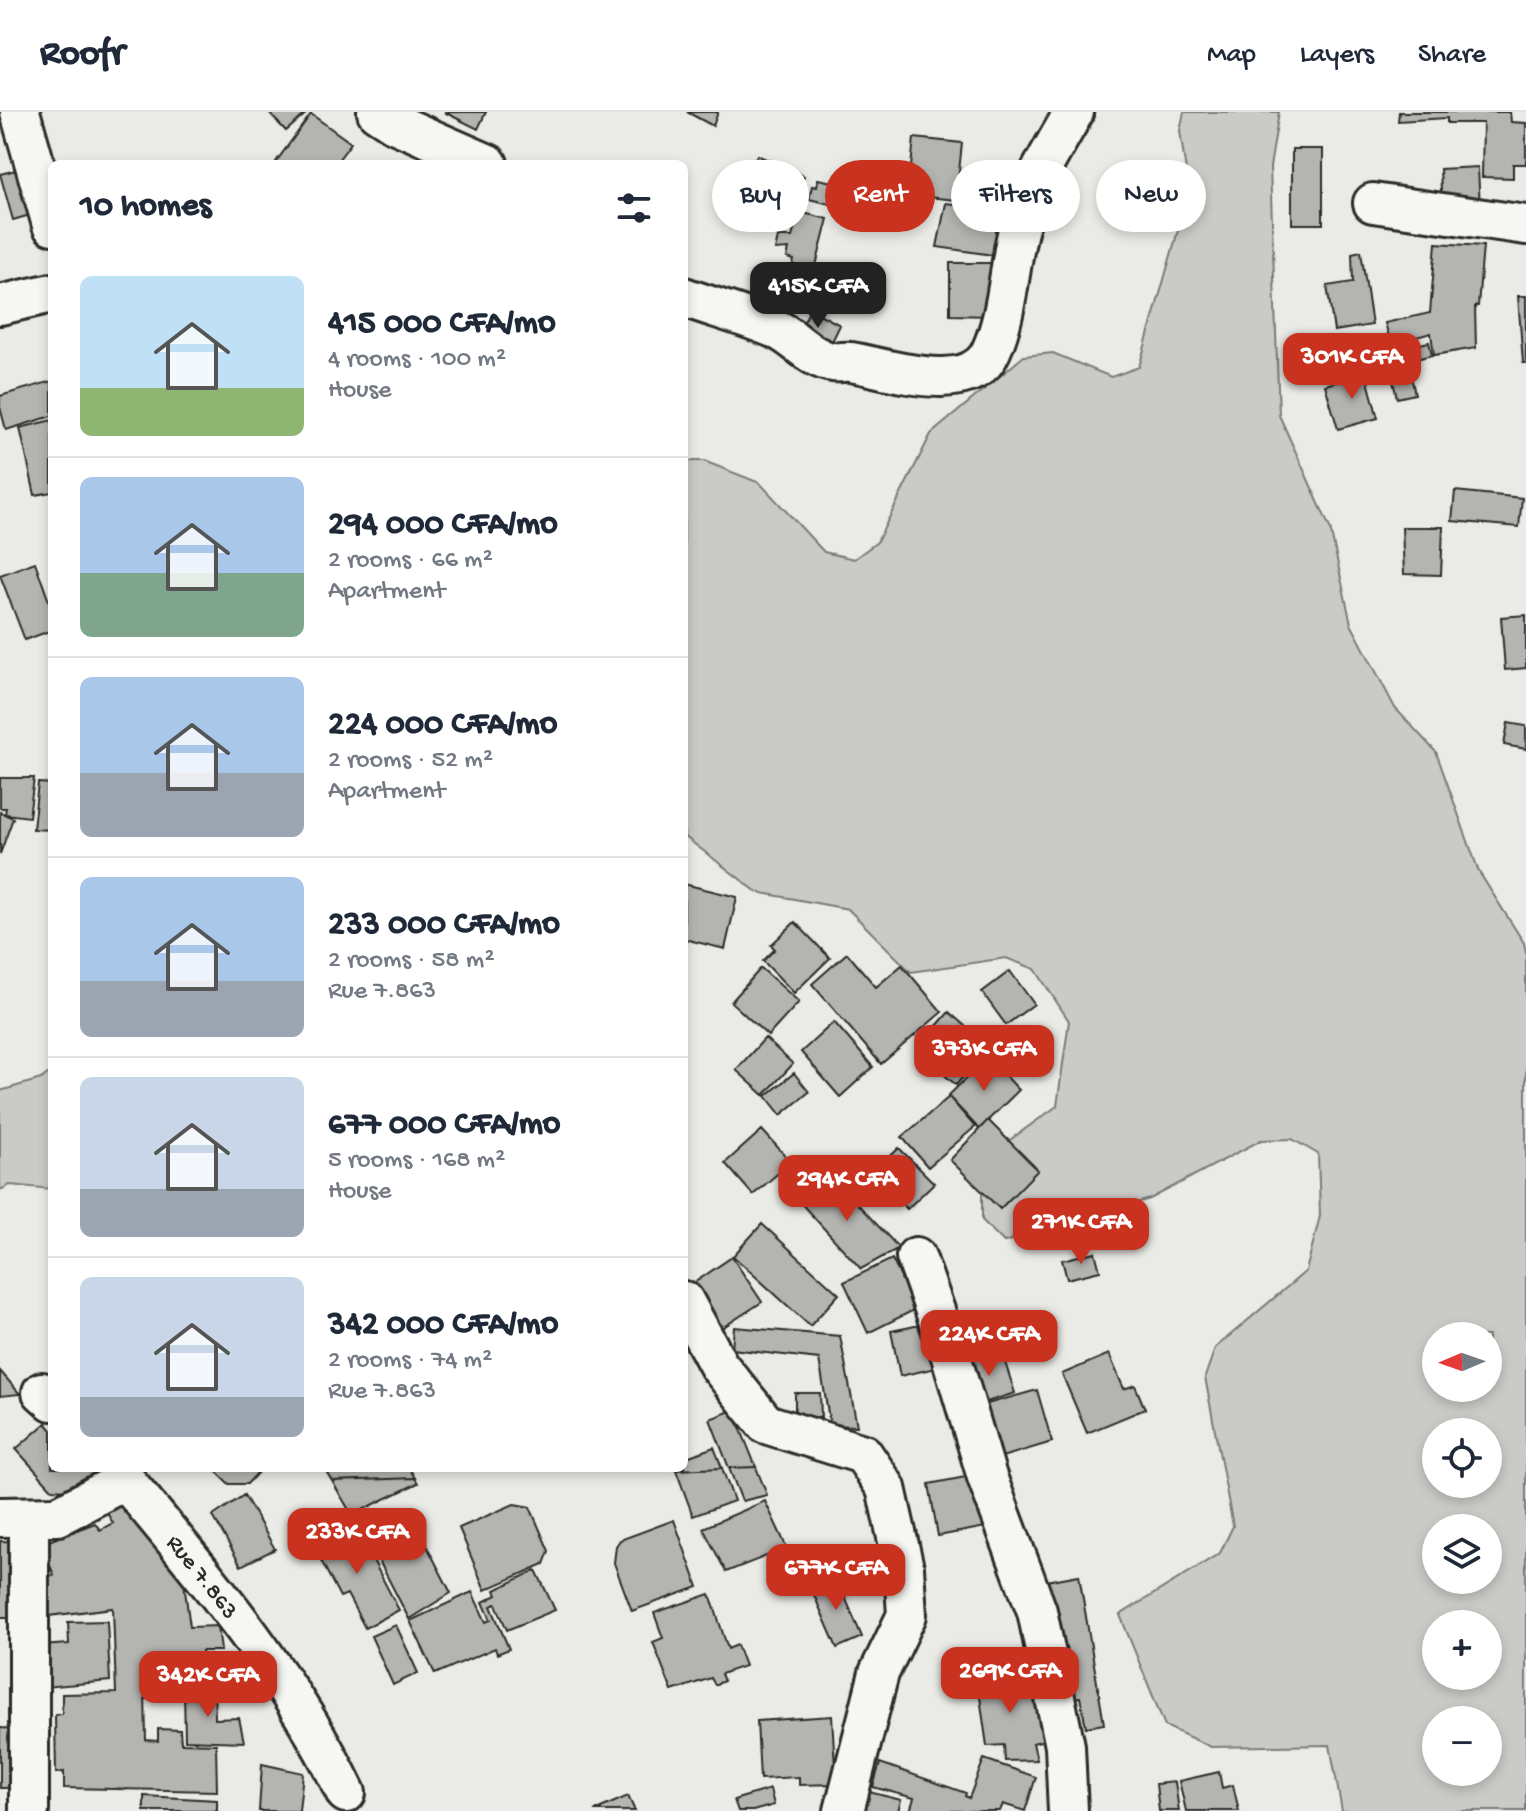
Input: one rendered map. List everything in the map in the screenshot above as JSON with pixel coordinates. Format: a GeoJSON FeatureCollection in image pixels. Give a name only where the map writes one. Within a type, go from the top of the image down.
{"type":"FeatureCollection","features":[{"type":"Feature","properties":{"kind":"street"},"geometry":{"type":"LineString","coordinates":[[20,112],[48,211]]}},
{"type":"Feature","properties":{"kind":"street"},"geometry":{"type":"LineString","coordinates":[[377,112],[394,123],[479,160]]}},
{"type":"Feature","properties":{"kind":"street"},"geometry":{"type":"LineString","coordinates":[[688,298],[779,330],[802,348],[833,362],[849,361],[870,368],[943,378],[974,371],[990,354],[1023,211],[1041,169],[1074,112]]}},
{"type":"Feature","properties":{"kind":"street"},"geometry":{"type":"LineString","coordinates":[[1373,203],[1526,225]]}},
{"type":"Feature","properties":{"kind":"street"},"geometry":{"type":"LineString","coordinates":[[0,305],[48,294]]}},
{"type":"Feature","properties":{"kind":"street"},"geometry":{"type":"LineString","coordinates":[[916,1257],[951,1356],[987,1477],[1037,1611],[1065,1746],[1068,1811]]}},
{"type":"Feature","properties":{"kind":"street"},"geometry":{"type":"LineString","coordinates":[[688,1308],[719,1366],[766,1424],[863,1454],[886,1488],[904,1568],[907,1615],[879,1673],[844,1811]]}},
{"type":"Feature","properties":{"kind":"street","name":"Rue 7.863"},"geometry":{"type":"LineString","coordinates":[[14,1517],[58,1516],[120,1474],[188,1555],[278,1673],[324,1746],[346,1805]]}},
{"type":"Feature","properties":{"kind":"street"},"geometry":{"type":"LineString","coordinates":[[14,1517],[29,1811]]}},
{"type":"Feature","properties":{"kind":"shaded area"},"geometry":{"type":"Polygon","coordinates":[[[1184,112],[1279,112],[1270,167],[1279,415],[1330,528],[1351,624],[1395,708],[1436,752],[1479,872],[1524,943],[1526,952],[1526,1811],[1342,1811],[1330,1745],[1211,1747],[1165,1726],[1120,1615],[1220,1553],[1233,1526],[1205,1377],[1215,1348],[1306,1271],[1320,1216],[1318,1154],[1292,1139],[1261,1140],[1150,1199],[1004,1242],[982,1220],[982,1160],[1057,1106],[1069,1021],[1035,969],[1006,958],[911,972],[848,909],[757,892],[688,839],[688,461],[704,461],[760,483],[824,552],[854,559],[877,542],[931,434],[1024,356],[1053,353],[1111,377],[1139,367],[1178,232],[1206,232],[1206,160],[1184,160],[1180,131],[1184,112]]]}},
{"type":"Feature","properties":{"kind":"shaded area"},"geometry":{"type":"Polygon","coordinates":[[[48,1074],[48,1189],[10,1185],[0,1190],[0,1091],[41,1079],[48,1074]]]}},
{"type":"Feature","properties":{"kind":"building"},"geometry":{"type":"Polygon","coordinates":[[[268,112],[308,112],[286,131],[268,112]]]}},
{"type":"Feature","properties":{"kind":"building"},"geometry":{"type":"Polygon","coordinates":[[[444,112],[486,112],[478,129],[444,112]]]}},
{"type":"Feature","properties":{"kind":"building"},"geometry":{"type":"Polygon","coordinates":[[[687,112],[718,112],[713,126],[687,112]]]}},
{"type":"Feature","properties":{"kind":"building"},"geometry":{"type":"Polygon","coordinates":[[[1399,112],[1510,112],[1511,122],[1526,123],[1526,164],[1513,164],[1513,178],[1482,177],[1483,123],[1447,123],[1447,118],[1398,121],[1399,112]]]}},
{"type":"Feature","properties":{"kind":"building"},"geometry":{"type":"Polygon","coordinates":[[[311,114],[351,143],[338,160],[277,160],[311,114]]]}},
{"type":"Feature","properties":{"kind":"building"},"geometry":{"type":"Polygon","coordinates":[[[914,138],[962,143],[960,160],[951,160],[951,199],[935,198],[935,160],[912,160],[914,138]]]}},
{"type":"Feature","properties":{"kind":"building"},"geometry":{"type":"Polygon","coordinates":[[[1292,149],[1323,149],[1323,224],[1292,224],[1292,149]]]}},
{"type":"Feature","properties":{"kind":"building"},"geometry":{"type":"Polygon","coordinates":[[[1478,167],[1480,209],[1442,211],[1440,169],[1478,167]]]}},
{"type":"Feature","properties":{"kind":"building"},"geometry":{"type":"Polygon","coordinates":[[[24,168],[37,213],[13,220],[0,174],[24,168]]]}},
{"type":"Feature","properties":{"kind":"building"},"geometry":{"type":"Polygon","coordinates":[[[818,179],[825,180],[825,203],[809,199],[812,186],[817,187],[818,179]]]}},
{"type":"Feature","properties":{"kind":"building"},"geometry":{"type":"Polygon","coordinates":[[[946,203],[951,204],[951,232],[997,232],[993,255],[937,247],[946,203]]]}},
{"type":"Feature","properties":{"kind":"building"},"geometry":{"type":"Polygon","coordinates":[[[809,214],[825,218],[825,231],[812,281],[790,275],[794,260],[787,258],[789,249],[775,250],[778,237],[792,237],[793,232],[809,232],[809,214]]]}},
{"type":"Feature","properties":{"kind":"building"},"geometry":{"type":"Polygon","coordinates":[[[1436,243],[1483,246],[1478,306],[1475,306],[1476,348],[1434,355],[1431,333],[1391,344],[1385,323],[1430,313],[1436,243]]]}},
{"type":"Feature","properties":{"kind":"building"},"geometry":{"type":"Polygon","coordinates":[[[1361,251],[1372,325],[1334,331],[1327,286],[1353,282],[1352,253],[1361,251]]]}},
{"type":"Feature","properties":{"kind":"building"},"geometry":{"type":"Polygon","coordinates":[[[950,263],[993,263],[992,316],[950,315],[950,263]]]}},
{"type":"Feature","properties":{"kind":"building"},"geometry":{"type":"Polygon","coordinates":[[[1518,296],[1526,296],[1526,363],[1523,363],[1518,296]]]}},
{"type":"Feature","properties":{"kind":"building"},"geometry":{"type":"Polygon","coordinates":[[[810,309],[840,325],[827,352],[797,336],[810,309]]]}},
{"type":"Feature","properties":{"kind":"building"},"geometry":{"type":"Polygon","coordinates":[[[1429,342],[1432,355],[1412,360],[1416,374],[1411,376],[1415,394],[1397,398],[1386,352],[1429,342]]]}},
{"type":"Feature","properties":{"kind":"building"},"geometry":{"type":"Polygon","coordinates":[[[1366,374],[1378,418],[1338,429],[1325,385],[1366,374]]]}},
{"type":"Feature","properties":{"kind":"building"},"geometry":{"type":"Polygon","coordinates":[[[48,382],[48,417],[6,430],[0,396],[48,382]]]}},
{"type":"Feature","properties":{"kind":"building"},"geometry":{"type":"Polygon","coordinates":[[[48,421],[48,493],[35,495],[20,428],[48,421]]]}},
{"type":"Feature","properties":{"kind":"building"},"geometry":{"type":"Polygon","coordinates":[[[1455,491],[1522,498],[1519,527],[1452,521],[1455,491]]]}},
{"type":"Feature","properties":{"kind":"building"},"geometry":{"type":"Polygon","coordinates":[[[1402,527],[1443,527],[1441,575],[1404,574],[1402,527]]]}},
{"type":"Feature","properties":{"kind":"building"},"geometry":{"type":"Polygon","coordinates":[[[35,562],[48,599],[48,631],[25,640],[0,575],[35,562]]]}},
{"type":"Feature","properties":{"kind":"building"},"geometry":{"type":"Polygon","coordinates":[[[1526,615],[1526,668],[1505,670],[1501,617],[1526,615]]]}},
{"type":"Feature","properties":{"kind":"building"},"geometry":{"type":"Polygon","coordinates":[[[1508,723],[1526,726],[1526,749],[1504,745],[1508,723]]]}},
{"type":"Feature","properties":{"kind":"building"},"geometry":{"type":"Polygon","coordinates":[[[0,778],[34,778],[29,817],[5,814],[6,808],[0,808],[0,778]]]}},
{"type":"Feature","properties":{"kind":"building"},"geometry":{"type":"Polygon","coordinates":[[[38,783],[48,784],[48,830],[33,829],[38,783]]]}},
{"type":"Feature","properties":{"kind":"building"},"geometry":{"type":"Polygon","coordinates":[[[0,812],[13,818],[0,854],[0,812]]]}},
{"type":"Feature","properties":{"kind":"building"},"geometry":{"type":"Polygon","coordinates":[[[688,885],[737,897],[725,949],[688,940],[688,885]]]}},
{"type":"Feature","properties":{"kind":"building"},"geometry":{"type":"Polygon","coordinates":[[[795,922],[830,958],[794,993],[763,961],[775,949],[771,945],[795,922]]]}},
{"type":"Feature","properties":{"kind":"building"},"geometry":{"type":"Polygon","coordinates":[[[847,953],[876,987],[902,965],[942,1012],[881,1064],[812,984],[847,953]]]}},
{"type":"Feature","properties":{"kind":"building"},"geometry":{"type":"Polygon","coordinates":[[[761,968],[799,1002],[768,1036],[731,1002],[761,968]]]}},
{"type":"Feature","properties":{"kind":"building"},"geometry":{"type":"Polygon","coordinates":[[[1010,971],[1034,1004],[1006,1025],[982,992],[1010,971]]]}},
{"type":"Feature","properties":{"kind":"building"},"geometry":{"type":"Polygon","coordinates":[[[949,1012],[989,1047],[956,1085],[916,1050],[949,1012]]]}},
{"type":"Feature","properties":{"kind":"building"},"geometry":{"type":"Polygon","coordinates":[[[834,1022],[873,1067],[840,1097],[801,1052],[834,1022]]]}},
{"type":"Feature","properties":{"kind":"building"},"geometry":{"type":"Polygon","coordinates":[[[765,1038],[793,1064],[764,1095],[736,1070],[765,1038]]]}},
{"type":"Feature","properties":{"kind":"building"},"geometry":{"type":"Polygon","coordinates":[[[988,1057],[1019,1090],[979,1129],[948,1096],[988,1057]]]}},
{"type":"Feature","properties":{"kind":"building"},"geometry":{"type":"Polygon","coordinates":[[[794,1073],[809,1092],[781,1115],[766,1096],[794,1073]]]}},
{"type":"Feature","properties":{"kind":"building"},"geometry":{"type":"Polygon","coordinates":[[[949,1097],[975,1127],[928,1167],[902,1137],[949,1097]]]}},
{"type":"Feature","properties":{"kind":"building"},"geometry":{"type":"Polygon","coordinates":[[[988,1120],[1038,1170],[1000,1209],[950,1160],[988,1120]]]}},
{"type":"Feature","properties":{"kind":"building"},"geometry":{"type":"Polygon","coordinates":[[[762,1130],[791,1162],[753,1195],[725,1163],[762,1130]]]}},
{"type":"Feature","properties":{"kind":"building"},"geometry":{"type":"Polygon","coordinates":[[[899,1148],[934,1183],[907,1209],[872,1174],[899,1148]]]}},
{"type":"Feature","properties":{"kind":"building"},"geometry":{"type":"Polygon","coordinates":[[[832,1177],[899,1248],[861,1269],[796,1198],[832,1177]]]}},
{"type":"Feature","properties":{"kind":"building"},"geometry":{"type":"Polygon","coordinates":[[[762,1224],[839,1294],[810,1326],[733,1256],[762,1224]]]}},
{"type":"Feature","properties":{"kind":"building"},"geometry":{"type":"Polygon","coordinates":[[[1095,1252],[1100,1271],[1067,1279],[1062,1260],[1095,1252]]]}},
{"type":"Feature","properties":{"kind":"building"},"geometry":{"type":"Polygon","coordinates":[[[732,1257],[762,1302],[714,1333],[688,1294],[688,1287],[732,1257]]]}},
{"type":"Feature","properties":{"kind":"building"},"geometry":{"type":"Polygon","coordinates":[[[892,1259],[916,1309],[868,1333],[844,1282],[892,1259]]]}},
{"type":"Feature","properties":{"kind":"building"},"geometry":{"type":"Polygon","coordinates":[[[930,1323],[940,1367],[900,1376],[891,1331],[930,1323]]]}},
{"type":"Feature","properties":{"kind":"building"},"geometry":{"type":"Polygon","coordinates":[[[734,1327],[840,1336],[857,1426],[830,1425],[819,1359],[732,1349],[734,1327]]]}},
{"type":"Feature","properties":{"kind":"building"},"geometry":{"type":"Polygon","coordinates":[[[1001,1350],[1015,1393],[977,1405],[963,1363],[1001,1350]]]}},
{"type":"Feature","properties":{"kind":"building"},"geometry":{"type":"Polygon","coordinates":[[[1109,1354],[1124,1389],[1135,1385],[1145,1409],[1087,1433],[1062,1374],[1109,1354]]]}},
{"type":"Feature","properties":{"kind":"building"},"geometry":{"type":"Polygon","coordinates":[[[0,1371],[20,1394],[0,1396],[0,1371]]]}},
{"type":"Feature","properties":{"kind":"building"},"geometry":{"type":"Polygon","coordinates":[[[1037,1390],[1052,1442],[995,1459],[980,1406],[1037,1390]]]}},
{"type":"Feature","properties":{"kind":"building"},"geometry":{"type":"Polygon","coordinates":[[[795,1393],[820,1393],[821,1417],[795,1417],[795,1393]]]}},
{"type":"Feature","properties":{"kind":"building"},"geometry":{"type":"Polygon","coordinates":[[[733,1410],[756,1467],[729,1468],[710,1419],[733,1410]]]}},
{"type":"Feature","properties":{"kind":"building"},"geometry":{"type":"Polygon","coordinates":[[[46,1423],[48,1472],[109,1472],[112,1475],[76,1489],[72,1484],[67,1490],[52,1489],[16,1449],[46,1423]]]}},
{"type":"Feature","properties":{"kind":"building"},"geometry":{"type":"Polygon","coordinates":[[[714,1447],[722,1468],[688,1469],[688,1457],[714,1447]]]}},
{"type":"Feature","properties":{"kind":"building"},"geometry":{"type":"Polygon","coordinates":[[[756,1467],[767,1495],[742,1501],[729,1468],[756,1467]]]}},
{"type":"Feature","properties":{"kind":"building"},"geometry":{"type":"Polygon","coordinates":[[[722,1468],[734,1501],[693,1516],[677,1472],[688,1472],[688,1469],[722,1468]]]}},
{"type":"Feature","properties":{"kind":"building"},"geometry":{"type":"Polygon","coordinates":[[[217,1472],[258,1472],[247,1484],[229,1484],[217,1472]]]}},
{"type":"Feature","properties":{"kind":"building"},"geometry":{"type":"Polygon","coordinates":[[[326,1472],[411,1472],[415,1478],[332,1481],[326,1472]]]}},
{"type":"Feature","properties":{"kind":"building"},"geometry":{"type":"Polygon","coordinates":[[[976,1475],[986,1527],[938,1536],[929,1484],[976,1475]]]}},
{"type":"Feature","properties":{"kind":"building"},"geometry":{"type":"Polygon","coordinates":[[[415,1478],[418,1483],[352,1515],[332,1481],[415,1478]]]}},
{"type":"Feature","properties":{"kind":"building"},"geometry":{"type":"Polygon","coordinates":[[[127,1495],[183,1575],[190,1627],[218,1626],[221,1651],[202,1651],[203,1688],[145,1688],[146,1740],[158,1741],[158,1729],[180,1730],[181,1743],[216,1744],[217,1791],[64,1788],[64,1772],[56,1773],[55,1715],[62,1714],[62,1694],[116,1693],[113,1608],[49,1616],[48,1594],[43,1594],[42,1577],[54,1575],[41,1544],[95,1523],[100,1530],[113,1523],[104,1508],[127,1495]]]}},
{"type":"Feature","properties":{"kind":"building"},"geometry":{"type":"Polygon","coordinates":[[[244,1495],[275,1549],[241,1566],[213,1516],[244,1495]]]}},
{"type":"Feature","properties":{"kind":"building"},"geometry":{"type":"Polygon","coordinates":[[[765,1501],[787,1548],[726,1572],[703,1528],[765,1501]]]}},
{"type":"Feature","properties":{"kind":"building"},"geometry":{"type":"Polygon","coordinates":[[[514,1504],[530,1507],[549,1551],[544,1564],[485,1590],[459,1528],[514,1504]]]}},
{"type":"Feature","properties":{"kind":"building"},"geometry":{"type":"Polygon","coordinates":[[[674,1520],[698,1587],[632,1611],[614,1563],[616,1546],[620,1540],[674,1520]]]}},
{"type":"Feature","properties":{"kind":"building"},"geometry":{"type":"Polygon","coordinates":[[[415,1523],[451,1593],[409,1619],[371,1545],[415,1523]]]}},
{"type":"Feature","properties":{"kind":"building"},"geometry":{"type":"Polygon","coordinates":[[[355,1526],[399,1610],[365,1628],[347,1594],[340,1597],[314,1547],[355,1526]]]}},
{"type":"Feature","properties":{"kind":"building"},"geometry":{"type":"Polygon","coordinates":[[[0,1541],[22,1542],[20,1624],[9,1623],[10,1617],[0,1617],[0,1541]]]}},
{"type":"Feature","properties":{"kind":"building"},"geometry":{"type":"Polygon","coordinates":[[[536,1570],[555,1610],[507,1630],[496,1604],[491,1606],[509,1649],[497,1654],[495,1648],[435,1674],[410,1621],[472,1592],[486,1622],[491,1620],[483,1602],[497,1595],[495,1590],[536,1570]]]}},
{"type":"Feature","properties":{"kind":"building"},"geometry":{"type":"Polygon","coordinates":[[[1079,1575],[1104,1724],[1086,1727],[1080,1697],[1063,1700],[1046,1581],[1079,1575]]]}},
{"type":"Feature","properties":{"kind":"building"},"geometry":{"type":"Polygon","coordinates":[[[836,1576],[862,1637],[837,1648],[810,1586],[836,1576]]]}},
{"type":"Feature","properties":{"kind":"building"},"geometry":{"type":"Polygon","coordinates":[[[710,1594],[728,1649],[737,1645],[745,1666],[721,1674],[724,1681],[715,1685],[711,1678],[672,1691],[653,1642],[663,1638],[654,1613],[710,1594]]]}},
{"type":"Feature","properties":{"kind":"building"},"geometry":{"type":"Polygon","coordinates":[[[107,1621],[110,1681],[44,1687],[41,1646],[69,1644],[68,1622],[107,1621]]]}},
{"type":"Feature","properties":{"kind":"building"},"geometry":{"type":"Polygon","coordinates":[[[396,1625],[418,1673],[393,1685],[371,1636],[396,1625]]]}},
{"type":"Feature","properties":{"kind":"building"},"geometry":{"type":"Polygon","coordinates":[[[1020,1670],[1024,1694],[1033,1693],[1044,1740],[1033,1743],[1037,1760],[1005,1761],[1004,1745],[987,1746],[977,1676],[1020,1670]]]}},
{"type":"Feature","properties":{"kind":"building"},"geometry":{"type":"Polygon","coordinates":[[[214,1689],[215,1719],[239,1718],[244,1742],[185,1740],[184,1690],[214,1689]]]}},
{"type":"Feature","properties":{"kind":"building"},"geometry":{"type":"Polygon","coordinates":[[[832,1716],[836,1784],[799,1785],[799,1777],[760,1779],[757,1721],[832,1716]]]}},
{"type":"Feature","properties":{"kind":"building"},"geometry":{"type":"Polygon","coordinates":[[[0,1728],[17,1729],[17,1788],[0,1788],[0,1728]]]}},
{"type":"Feature","properties":{"kind":"building"},"geometry":{"type":"Polygon","coordinates":[[[984,1759],[1036,1777],[1025,1811],[1003,1804],[1000,1811],[910,1811],[914,1798],[873,1787],[880,1763],[966,1793],[965,1796],[969,1798],[984,1759]]]}},
{"type":"Feature","properties":{"kind":"building"},"geometry":{"type":"Polygon","coordinates":[[[262,1764],[303,1773],[299,1811],[259,1811],[262,1764]]]}},
{"type":"Feature","properties":{"kind":"building"},"geometry":{"type":"Polygon","coordinates":[[[1219,1772],[1222,1788],[1233,1785],[1239,1811],[1186,1811],[1179,1781],[1219,1772]]]}},
{"type":"Feature","properties":{"kind":"building"},"geometry":{"type":"Polygon","coordinates":[[[1175,1782],[1179,1811],[1159,1811],[1156,1784],[1175,1782]]]}},
{"type":"Feature","properties":{"kind":"building"},"geometry":{"type":"Polygon","coordinates":[[[770,1789],[774,1805],[753,1811],[738,1811],[734,1800],[770,1789]]]}},
{"type":"Feature","properties":{"kind":"building"},"geometry":{"type":"Polygon","coordinates":[[[869,1792],[901,1800],[898,1811],[864,1811],[869,1792]]]}},
{"type":"Feature","properties":{"kind":"building"},"geometry":{"type":"Polygon","coordinates":[[[144,1796],[217,1800],[217,1811],[144,1811],[144,1796]]]}},
{"type":"Feature","properties":{"kind":"building"},"geometry":{"type":"Polygon","coordinates":[[[628,1796],[635,1811],[594,1811],[628,1796]]]}}]}
